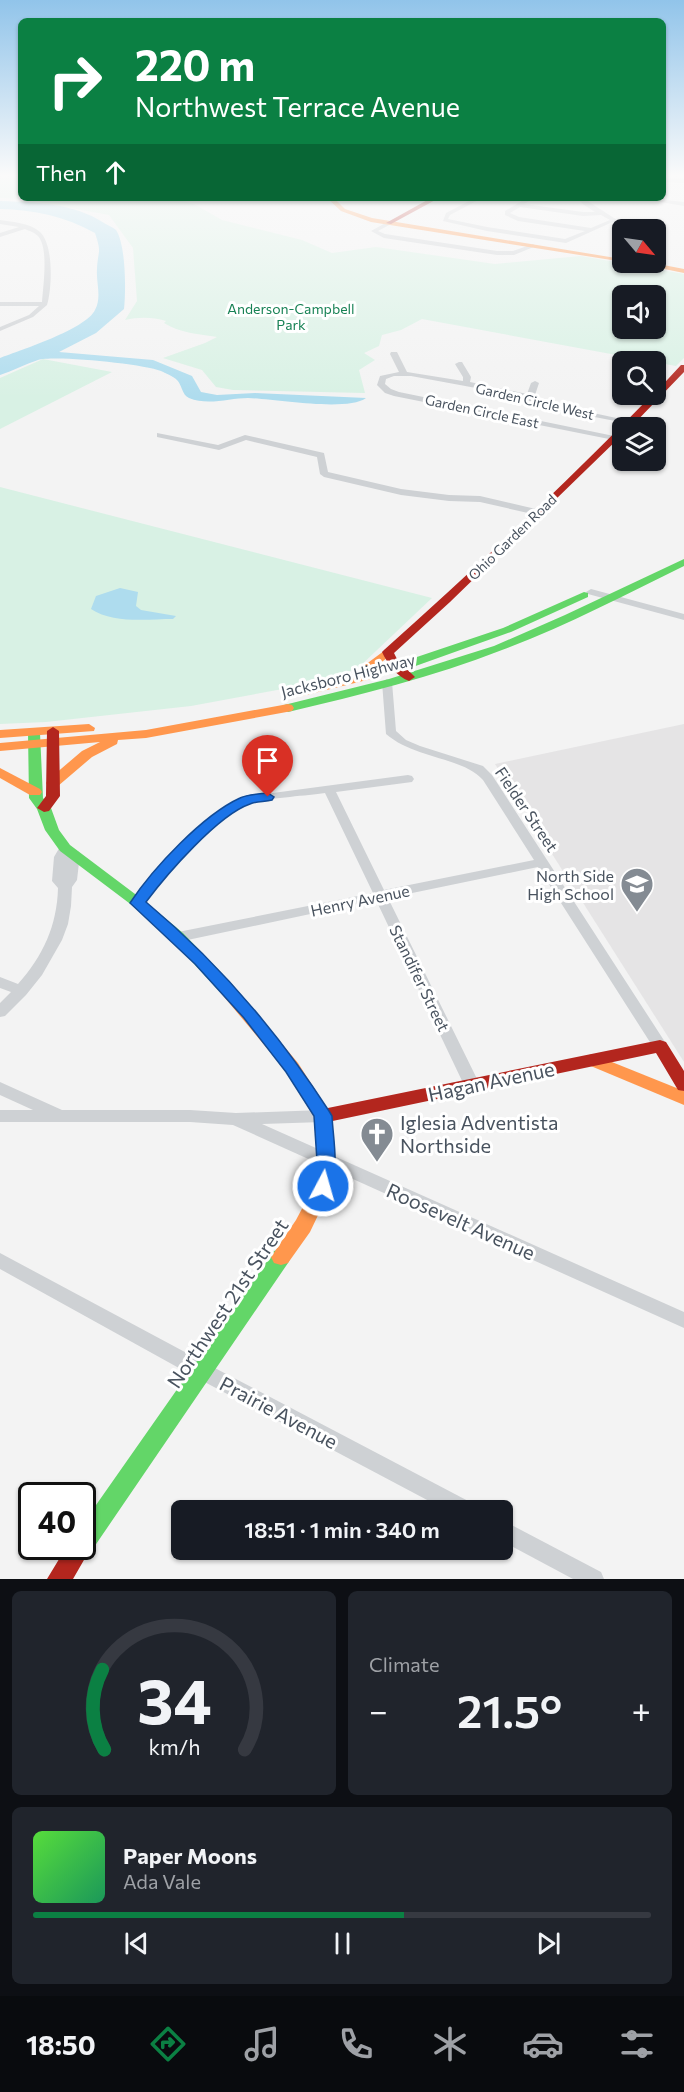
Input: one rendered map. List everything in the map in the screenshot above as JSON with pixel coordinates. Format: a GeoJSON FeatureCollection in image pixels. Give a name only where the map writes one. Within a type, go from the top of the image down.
{"type":"FeatureCollection","features":[{"type":"Feature","properties":{"kind":"street"},"geometry":{"type":"LineString","coordinates":[[0,329],[31,316],[45,304],[45,251]]}},
{"type":"Feature","properties":{"kind":"street"},"geometry":{"type":"LineString","coordinates":[[482,251],[497,253],[521,251]]}},
{"type":"Feature","properties":{"kind":"street"},"geometry":{"type":"LineString","coordinates":[[561,251],[612,259]]}},
{"type":"Feature","properties":{"kind":"street"},"geometry":{"type":"LineString","coordinates":[[666,268],[684,271]]}},
{"type":"Feature","properties":{"kind":"street"},"geometry":{"type":"LineString","coordinates":[[0,304],[45,304]]}},
{"type":"Feature","properties":{"kind":"street"},"geometry":{"type":"LineString","coordinates":[[394,354],[404,374]]}},
{"type":"Feature","properties":{"kind":"street"},"geometry":{"type":"LineString","coordinates":[[459,364],[467,377],[466,384]]}},
{"type":"Feature","properties":{"kind":"street","name":"Ohio Garden Road"},"geometry":{"type":"LineString","coordinates":[[636,417],[684,367]]}},
{"type":"Feature","properties":{"kind":"street","name":"Garden Circle West"},"geometry":{"type":"LineString","coordinates":[[404,374],[530,398],[540,404],[612,427]]}},
{"type":"Feature","properties":{"kind":"street","name":"Garden Circle East"},"geometry":{"type":"LineString","coordinates":[[404,374],[386,376],[381,385],[397,394],[612,428]]}},
{"type":"Feature","properties":{"kind":"street"},"geometry":{"type":"LineString","coordinates":[[530,398],[535,383]]}},
{"type":"Feature","properties":{"kind":"street"},"geometry":{"type":"LineString","coordinates":[[160,435],[219,448],[245,438],[321,455],[324,474],[400,492],[480,499],[537,512]]}},
{"type":"Feature","properties":{"kind":"street","name":"Ohio Garden Road"},"geometry":{"type":"LineString","coordinates":[[349,680],[388,652],[612,440]]}},
{"type":"Feature","properties":{"kind":"street","name":"Jacksboro Highway"},"geometry":{"type":"LineString","coordinates":[[53,737],[121,736],[212,724],[345,695],[387,682],[409,670],[507,630],[684,549]]}},
{"type":"Feature","properties":{"kind":"street","name":"Jacksboro Highway"},"geometry":{"type":"LineString","coordinates":[[0,747],[34,739],[270,700],[349,680],[409,670],[499,648],[684,562]]}},
{"type":"Feature","properties":{"kind":"street"},"geometry":{"type":"LineString","coordinates":[[591,592],[684,617]]}},
{"type":"Feature","properties":{"kind":"street"},"geometry":{"type":"LineString","coordinates":[[400,641],[401,656],[409,670]]}},
{"type":"Feature","properties":{"kind":"street"},"geometry":{"type":"LineString","coordinates":[[388,652],[409,670]]}},
{"type":"Feature","properties":{"kind":"street","name":"Fielder Street"},"geometry":{"type":"LineString","coordinates":[[387,682],[390,732],[402,742],[416,748],[479,768],[498,791],[684,1085]]}},
{"type":"Feature","properties":{"kind":"street","name":"Jacksboro Highway"},"geometry":{"type":"LineString","coordinates":[[0,734],[34,739]]}},
{"type":"Feature","properties":{"kind":"street"},"geometry":{"type":"LineString","coordinates":[[53,783],[87,754],[121,736]]}},
{"type":"Feature","properties":{"kind":"street"},"geometry":{"type":"LineString","coordinates":[[44,808],[53,796],[53,737]]}},
{"type":"Feature","properties":{"kind":"street","name":"Northwest 21st Street"},"geometry":{"type":"LineString","coordinates":[[34,739],[36,798],[44,808],[52,830],[69,851],[138,903],[178,938],[249,1014],[292,1067],[323,1116],[326,1161],[323,1186],[303,1226],[96,1526]]}},
{"type":"Feature","properties":{"kind":"street"},"geometry":{"type":"LineString","coordinates":[[0,771],[35,792]]}},
{"type":"Feature","properties":{"kind":"street"},"geometry":{"type":"LineString","coordinates":[[138,903],[163,869],[225,811],[237,803],[408,779]]}},
{"type":"Feature","properties":{"kind":"street","name":"Standifer Street"},"geometry":{"type":"LineString","coordinates":[[329,789],[472,1085]]}},
{"type":"Feature","properties":{"kind":"street"},"geometry":{"type":"LineString","coordinates":[[0,1012],[21,991],[55,943],[64,916],[65,887],[70,880],[69,851]]}},
{"type":"Feature","properties":{"kind":"street","name":"Henry Avenue"},"geometry":{"type":"LineString","coordinates":[[178,938],[542,862]]}},
{"type":"Feature","properties":{"kind":"street"},"geometry":{"type":"LineString","coordinates":[[0,982],[21,991]]}},
{"type":"Feature","properties":{"kind":"street","name":"Hagan Avenue"},"geometry":{"type":"LineString","coordinates":[[323,1116],[660,1046]]}},
{"type":"Feature","properties":{"kind":"street"},"geometry":{"type":"LineString","coordinates":[[592,1060],[684,1098]]}},
{"type":"Feature","properties":{"kind":"street"},"geometry":{"type":"LineString","coordinates":[[0,1088],[60,1116]]}},
{"type":"Feature","properties":{"kind":"street"},"geometry":{"type":"LineString","coordinates":[[0,1116],[60,1116]]}},
{"type":"Feature","properties":{"kind":"street","name":"Roosevelt Avenue"},"geometry":{"type":"LineString","coordinates":[[60,1116],[190,1116],[236,1119],[684,1320]]}},
{"type":"Feature","properties":{"kind":"street"},"geometry":{"type":"LineString","coordinates":[[236,1119],[323,1116]]}},
{"type":"Feature","properties":{"kind":"street","name":"Prairie Avenue"},"geometry":{"type":"LineString","coordinates":[[0,1260],[204,1372],[446,1500]]}},
{"type":"Feature","properties":{"kind":"street"},"geometry":{"type":"LineString","coordinates":[[513,1536],[594,1579]]}},
{"type":"Feature","properties":{"kind":"street","name":"Northwest 21st Street"},"geometry":{"type":"LineString","coordinates":[[58,1579],[72,1560]]}},
{"type":"Feature","properties":{"kind":"shaded area","name":"North Side High School"},"geometry":{"type":"Polygon","coordinates":[[[684,724],[684,1062],[495,764],[684,724]]]}},
{"type":"Feature","properties":{"kind":"green space","name":"Anderson-Campbell Park"},"geometry":{"type":"Polygon","coordinates":[[[133,251],[327,251],[332,253],[402,251],[495,264],[581,256],[612,261],[612,273],[666,273],[666,271],[684,274],[684,358],[676,366],[666,364],[666,351],[612,351],[612,354],[422,319],[401,330],[382,335],[379,346],[364,353],[375,360],[359,370],[365,393],[233,390],[216,387],[202,370],[163,358],[217,337],[183,331],[164,323],[166,321],[156,319],[125,320],[137,301],[133,251]]]}},
{"type":"Feature","properties":{"kind":"green space"},"geometry":{"type":"Polygon","coordinates":[[[43,359],[112,372],[0,429],[0,378],[43,359]]]}},
{"type":"Feature","properties":{"kind":"green space"},"geometry":{"type":"Polygon","coordinates":[[[0,487],[432,598],[357,669],[299,686],[191,706],[46,722],[0,724],[0,487]]]}},
{"type":"Feature","properties":{"kind":"water"},"geometry":{"type":"Polygon","coordinates":[[[99,251],[122,251],[124,309],[96,333],[59,352],[153,360],[192,376],[201,392],[217,395],[255,393],[366,398],[343,404],[310,404],[248,398],[219,401],[196,400],[187,397],[177,380],[161,371],[80,359],[38,360],[0,375],[0,358],[67,331],[89,317],[95,310],[98,300],[99,251]]]}},
{"type":"Feature","properties":{"kind":"water"},"geometry":{"type":"Polygon","coordinates":[[[120,588],[138,592],[136,606],[141,610],[176,616],[173,619],[120,619],[91,609],[96,596],[120,588]]]}},
{"type":"Feature","properties":{"kind":"traffic: fast"},"geometry":{"type":"LineString","coordinates":[[288,708],[394,682],[498,648],[569,618],[684,562]]}},
{"type":"Feature","properties":{"kind":"traffic: fast"},"geometry":{"type":"LineString","coordinates":[[406,665],[507,630],[584,595]]}},
{"type":"Feature","properties":{"kind":"traffic: fast"},"geometry":{"type":"LineString","coordinates":[[34,733],[36,798],[44,808],[52,830],[65,848],[138,903],[178,937],[226,988]]}},
{"type":"Feature","properties":{"kind":"traffic: fast"},"geometry":{"type":"LineString","coordinates":[[96,1525],[281,1257]]}},
{"type":"Feature","properties":{"kind":"traffic: slow"},"geometry":{"type":"LineString","coordinates":[[559,251],[612,259]]}},
{"type":"Feature","properties":{"kind":"traffic: slow"},"geometry":{"type":"LineString","coordinates":[[666,268],[684,271]]}},
{"type":"Feature","properties":{"kind":"traffic: slow"},"geometry":{"type":"LineString","coordinates":[[356,676],[388,652]]}},
{"type":"Feature","properties":{"kind":"traffic: slow"},"geometry":{"type":"LineString","coordinates":[[302,692],[371,675]]}},
{"type":"Feature","properties":{"kind":"traffic: slow"},"geometry":{"type":"LineString","coordinates":[[0,747],[146,734],[288,708]]}},
{"type":"Feature","properties":{"kind":"traffic: slow"},"geometry":{"type":"LineString","coordinates":[[0,734],[89,728]]}},
{"type":"Feature","properties":{"kind":"traffic: slow"},"geometry":{"type":"LineString","coordinates":[[53,783],[87,754],[112,741]]}},
{"type":"Feature","properties":{"kind":"traffic: slow"},"geometry":{"type":"LineString","coordinates":[[0,772],[35,792]]}},
{"type":"Feature","properties":{"kind":"traffic: slow"},"geometry":{"type":"LineString","coordinates":[[226,988],[292,1067],[323,1116],[326,1161],[323,1186],[303,1226],[281,1257]]}},
{"type":"Feature","properties":{"kind":"traffic: slow"},"geometry":{"type":"LineString","coordinates":[[592,1060],[684,1098]]}},
{"type":"Feature","properties":{"kind":"traffic: jam"},"geometry":{"type":"LineString","coordinates":[[636,417],[684,367]]}},
{"type":"Feature","properties":{"kind":"traffic: jam"},"geometry":{"type":"LineString","coordinates":[[409,677],[392,661],[388,652],[446,600],[612,440]]}},
{"type":"Feature","properties":{"kind":"traffic: jam"},"geometry":{"type":"LineString","coordinates":[[44,808],[53,796],[53,731]]}},
{"type":"Feature","properties":{"kind":"traffic: jam"},"geometry":{"type":"LineString","coordinates":[[323,1116],[660,1046],[684,1085]]}},
{"type":"Feature","properties":{"kind":"traffic: jam"},"geometry":{"type":"LineString","coordinates":[[59,1579],[72,1560]]}},
{"type":"Feature","properties":{"kind":"place","name":"North Side High School"},"geometry":{"type":"Point","coordinates":[637,913]}},
{"type":"Feature","properties":{"kind":"place","name":"Iglesia Adventista Northside"},"geometry":{"type":"Point","coordinates":[377,1163]}},
{"type":"Feature","properties":{"kind":"route"},"geometry":{"type":"LineString","coordinates":[[268,797],[237,803],[225,811],[163,869],[138,903],[200,960],[249,1014],[292,1067],[323,1116],[326,1161],[323,1186]]}}]}
